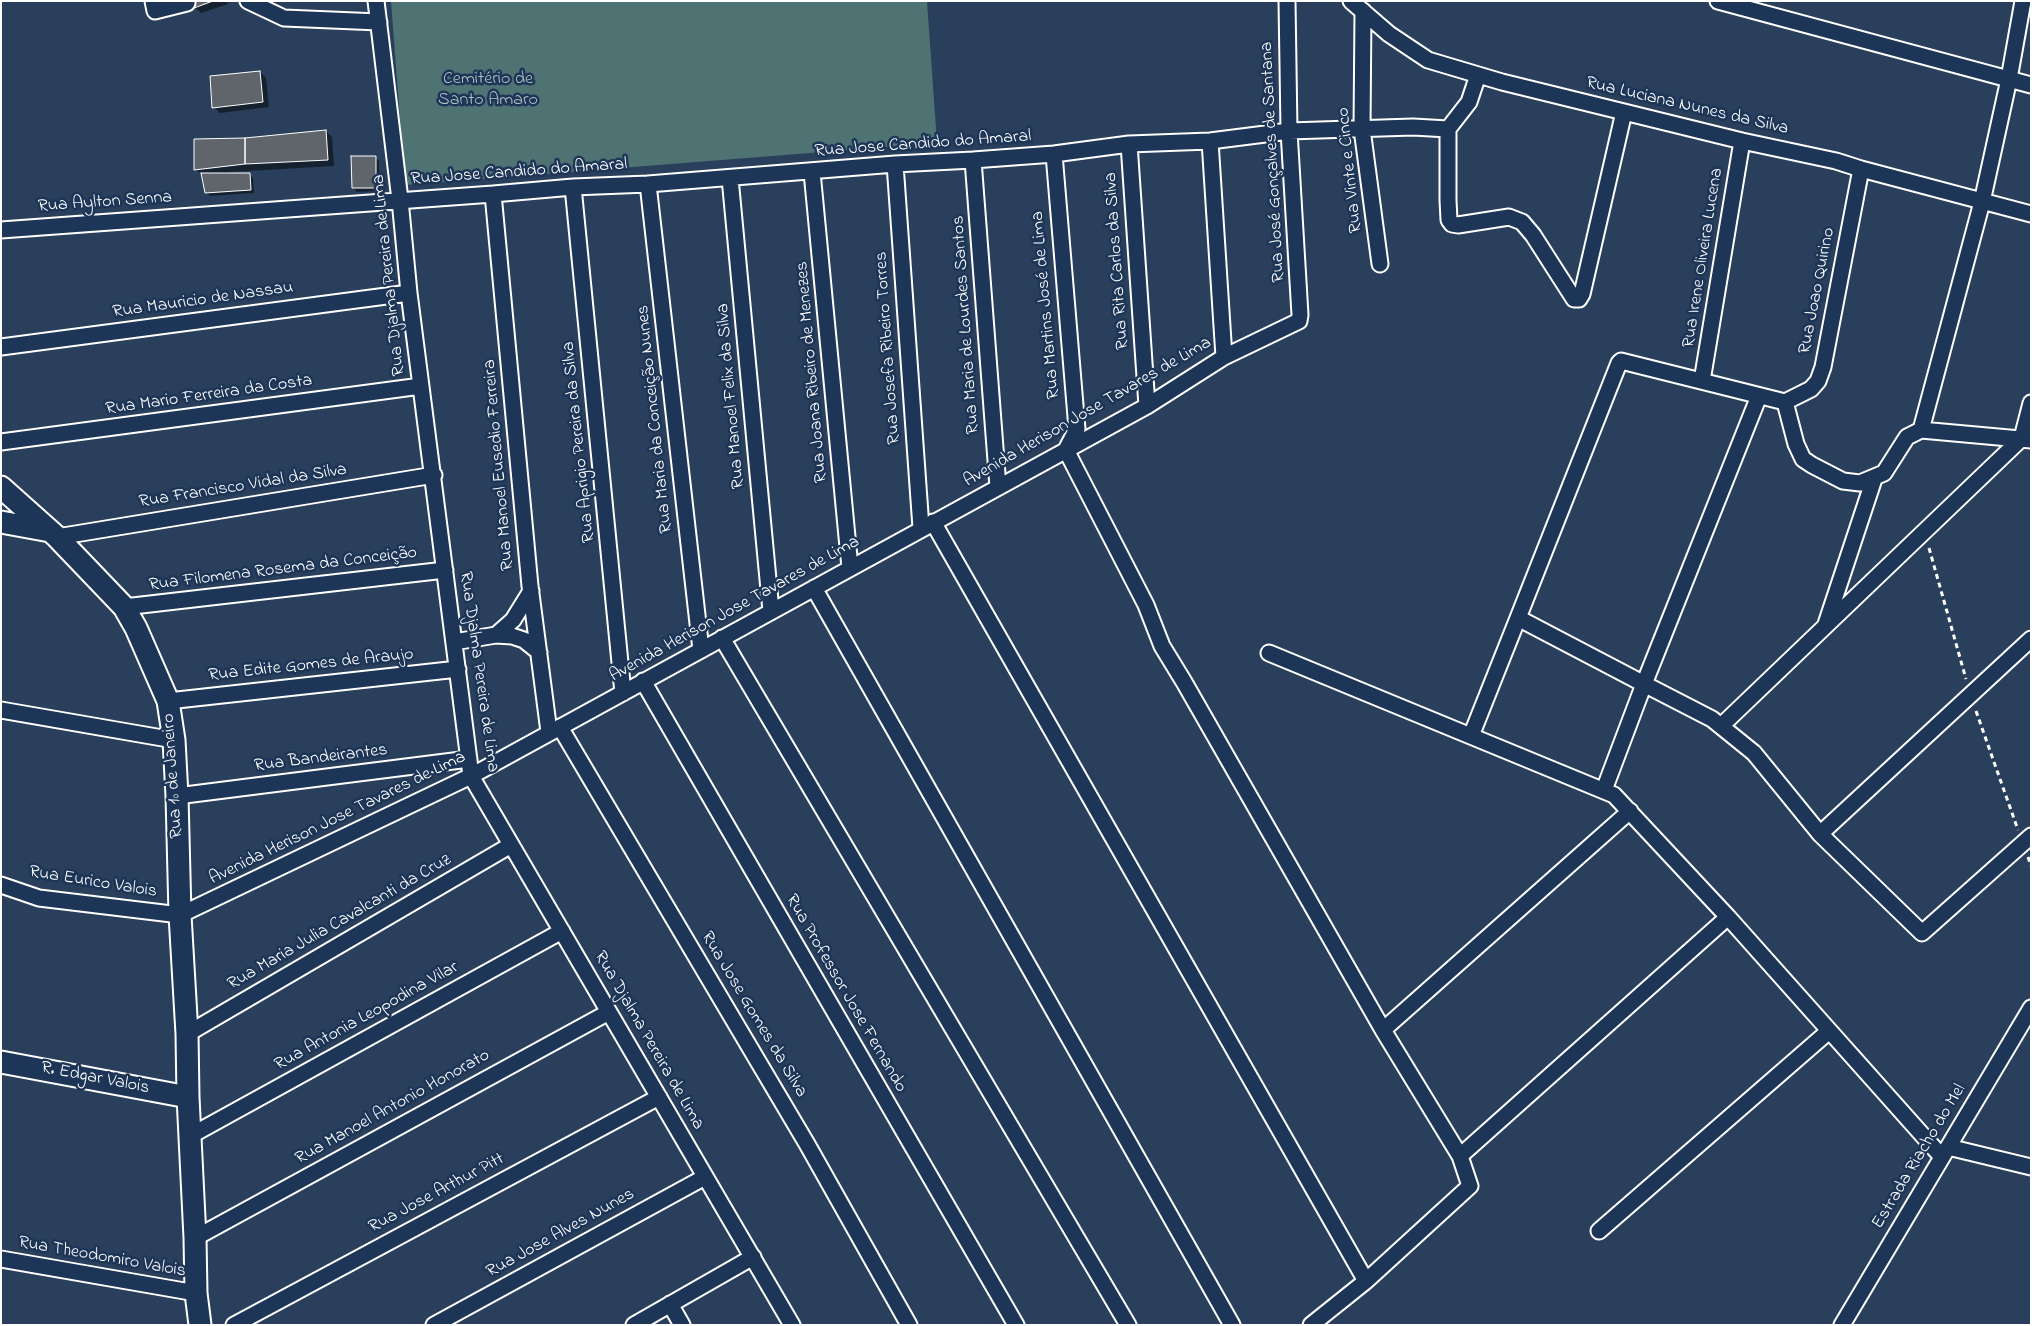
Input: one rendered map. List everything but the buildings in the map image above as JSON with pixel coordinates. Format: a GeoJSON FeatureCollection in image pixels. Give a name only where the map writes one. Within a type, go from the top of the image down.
{"type":"FeatureCollection","features":[{"type":"Feature","properties":{"kind":"main road","name":"Rua 1º de Janeiro"},"geometry":{"type":"LineString","coordinates":[[1,487],[54,534],[124,607],[136,628],[168,701],[174,740],[177,796],[180,916],[187,1034],[196,1293],[200,1325]]}},
{"type":"Feature","properties":{"kind":"main road"},"geometry":{"type":"LineString","coordinates":[[1,522],[54,534]]}},
{"type":"Feature","properties":{"kind":"main road","name":"R. Edgar Valois"},"geometry":{"type":"LineString","coordinates":[[1,1062],[188,1097]]}},
{"type":"Feature","properties":{"kind":"street"},"geometry":{"type":"LineString","coordinates":[[153,1],[155,11],[186,3],[186,1]]}},
{"type":"Feature","properties":{"kind":"street"},"geometry":{"type":"LineString","coordinates":[[248,1],[284,18],[378,22]]}},
{"type":"Feature","properties":{"kind":"street","name":"Rua Djalma Pereira de Lima"},"geometry":{"type":"LineString","coordinates":[[376,1],[421,386],[434,475],[471,776],[792,1325]]}},
{"type":"Feature","properties":{"kind":"street","name":"Rua José Gonçalves de Santana"},"geometry":{"type":"LineString","coordinates":[[1287,1],[1289,132],[1299,321]]}},
{"type":"Feature","properties":{"kind":"street"},"geometry":{"type":"LineString","coordinates":[[1718,1],[2031,85]]}},
{"type":"Feature","properties":{"kind":"street"},"geometry":{"type":"LineString","coordinates":[[1922,430],[1982,202],[2009,80],[2023,1]]}},
{"type":"Feature","properties":{"kind":"street","name":"Rua Luciana Nunes da Silva"},"geometry":{"type":"LineString","coordinates":[[1357,6],[1389,34],[1428,60],[1624,112],[1742,141],[1836,161],[2031,214]]}},
{"type":"Feature","properties":{"kind":"street","name":"Rua Vinte e Cinco"},"geometry":{"type":"LineString","coordinates":[[1357,6],[1362,129],[1380,264]]}},
{"type":"Feature","properties":{"kind":"street"},"geometry":{"type":"LineString","coordinates":[[1478,74],[1469,102],[1448,129],[1449,220],[1452,224],[1458,225],[1509,217],[1522,222],[1533,235],[1574,299],[1579,299],[1582,294],[1624,112]]}},
{"type":"Feature","properties":{"kind":"street","name":"Rua Jose Candido do Amaral"},"geometry":{"type":"LineString","coordinates":[[211,214],[1054,154],[1128,144],[1210,141],[1289,132],[1413,127],[1448,129]]}},
{"type":"Feature","properties":{"kind":"street"},"geometry":{"type":"LineString","coordinates":[[1210,141],[1224,357]]}},
{"type":"Feature","properties":{"kind":"street","name":"Rua Irene Oliveira Lucena"},"geometry":{"type":"LineString","coordinates":[[1702,381],[1742,141]]}},
{"type":"Feature","properties":{"kind":"street","name":"Rua Rita Carlos da Silva"},"geometry":{"type":"LineString","coordinates":[[1128,144],[1146,406]]}},
{"type":"Feature","properties":{"kind":"street","name":"Rua Martins José de Lima"},"geometry":{"type":"LineString","coordinates":[[1054,154],[1077,429],[1066,450]]}},
{"type":"Feature","properties":{"kind":"street","name":"Rua Maria de Lourdes Santos"},"geometry":{"type":"LineString","coordinates":[[973,160],[998,487]]}},
{"type":"Feature","properties":{"kind":"street","name":"Rua Josefa Ribeiro Torres"},"geometry":{"type":"LineString","coordinates":[[895,164],[927,525]]}},
{"type":"Feature","properties":{"kind":"street","name":"Rua Joao Quirino"},"geometry":{"type":"LineString","coordinates":[[1785,402],[1811,390],[1818,380],[1861,169]]}},
{"type":"Feature","properties":{"kind":"street","name":"Rua Joana Ribeiro de Menezes"},"geometry":{"type":"LineString","coordinates":[[812,172],[850,568]]}},
{"type":"Feature","properties":{"kind":"street","name":"Rua Manoel Felix da Silva"},"geometry":{"type":"LineString","coordinates":[[730,178],[771,611]]}},
{"type":"Feature","properties":{"kind":"street","name":"Rua Maria da Conceição Nunes"},"geometry":{"type":"LineString","coordinates":[[648,184],[701,650]]}},
{"type":"Feature","properties":{"kind":"street","name":"Rua Aprigio Pereira da Silva"},"geometry":{"type":"LineString","coordinates":[[574,187],[623,693]]}},
{"type":"Feature","properties":{"kind":"street","name":"Rua Manoel Eusedio Ferreira"},"geometry":{"type":"LineString","coordinates":[[493,194],[531,591],[539,652],[554,730]]}},
{"type":"Feature","properties":{"kind":"street","name":"Rua Aylton Senna"},"geometry":{"type":"LineString","coordinates":[[1,230],[211,214]]}},
{"type":"Feature","properties":{"kind":"street","name":"Rua Mauricio de Nassau"},"geometry":{"type":"LineString","coordinates":[[1,347],[410,293]]}},
{"type":"Feature","properties":{"kind":"street","name":"Avenida Herison Jose Tavares de Lima"},"geometry":{"type":"LineString","coordinates":[[180,916],[471,776],[1146,406],[1224,357],[1299,321]]}},
{"type":"Feature","properties":{"kind":"street"},"geometry":{"type":"LineString","coordinates":[[1471,736],[1621,361],[1785,402],[1796,444],[1803,459],[1812,466],[1843,480],[1860,483],[1884,474],[1907,437],[1922,430],[2026,439]]}},
{"type":"Feature","properties":{"kind":"street","name":"Rua Mario Ferreira da Costa"},"geometry":{"type":"LineString","coordinates":[[1,442],[421,386]]}},
{"type":"Feature","properties":{"kind":"street"},"geometry":{"type":"LineString","coordinates":[[1604,790],[1644,684],[1759,396]]}},
{"type":"Feature","properties":{"kind":"street"},"geometry":{"type":"LineString","coordinates":[[1721,726],[2026,439],[2031,403]]}},
{"type":"Feature","properties":{"kind":"street"},"geometry":{"type":"LineString","coordinates":[[1066,450],[1146,605],[1162,646],[1383,1030],[1460,1156],[1470,1186],[1366,1281],[1311,1325]]}},
{"type":"Feature","properties":{"kind":"street","name":"Rua Francisco Vidal da Silva"},"geometry":{"type":"LineString","coordinates":[[54,534],[434,475]]}},
{"type":"Feature","properties":{"kind":"street"},"geometry":{"type":"LineString","coordinates":[[1826,626],[1874,479]]}},
{"type":"Feature","properties":{"kind":"street"},"geometry":{"type":"LineString","coordinates":[[927,525],[1366,1281]]}},
{"type":"Feature","properties":{"kind":"street","name":"Rua Filomena Rosema da Conceição"},"geometry":{"type":"LineString","coordinates":[[124,607],[446,570]]}},
{"type":"Feature","properties":{"kind":"street"},"geometry":{"type":"LineString","coordinates":[[814,588],[1232,1325]]}},
{"type":"Feature","properties":{"kind":"street"},"geometry":{"type":"LineString","coordinates":[[496,635],[513,620],[531,591]]}},
{"type":"Feature","properties":{"kind":"street"},"geometry":{"type":"LineString","coordinates":[[1518,618],[1712,719],[1721,726],[1754,753],[1820,834],[1922,933],[2031,836]]}},
{"type":"Feature","properties":{"kind":"street"},"geometry":{"type":"LineString","coordinates":[[454,642],[496,635],[512,636],[524,640],[539,652]]}},
{"type":"Feature","properties":{"kind":"street"},"geometry":{"type":"LineString","coordinates":[[722,638],[1128,1325]]}},
{"type":"Feature","properties":{"kind":"street"},"geometry":{"type":"LineString","coordinates":[[1820,834],[2031,639]]}},
{"type":"Feature","properties":{"kind":"street"},"geometry":{"type":"LineString","coordinates":[[1269,653],[1614,795],[1728,917],[1829,1031],[1945,1152],[2031,1167]]}},
{"type":"Feature","properties":{"kind":"street","name":"Rua Edite Gomes de Araujo"},"geometry":{"type":"LineString","coordinates":[[168,701],[458,669]]}},
{"type":"Feature","properties":{"kind":"street","name":"Rua Professor Jose Fernando"},"geometry":{"type":"LineString","coordinates":[[643,681],[1016,1325]]}},
{"type":"Feature","properties":{"kind":"street"},"geometry":{"type":"LineString","coordinates":[[1,710],[174,740]]}},
{"type":"Feature","properties":{"kind":"street","name":"Rua Jose Gomes da Silva"},"geometry":{"type":"LineString","coordinates":[[554,730],[807,1144],[909,1325]]}},
{"type":"Feature","properties":{"kind":"street","name":"Rua Bandeirantes"},"geometry":{"type":"LineString","coordinates":[[177,796],[469,759]]}},
{"type":"Feature","properties":{"kind":"street"},"geometry":{"type":"LineString","coordinates":[[1383,1030],[1630,812]]}},
{"type":"Feature","properties":{"kind":"street","name":"Rua Maria Julia Cavalcanti da Cruz"},"geometry":{"type":"LineString","coordinates":[[187,1034],[511,845]]}},
{"type":"Feature","properties":{"kind":"street","name":"Rua Eurico Valois"},"geometry":{"type":"LineString","coordinates":[[1,885],[39,898],[180,916]]}},
{"type":"Feature","properties":{"kind":"street"},"geometry":{"type":"LineString","coordinates":[[1460,1156],[1728,917]]}},
{"type":"Feature","properties":{"kind":"street","name":"Rua Antonia Leopodina Vilar"},"geometry":{"type":"LineString","coordinates":[[190,1136],[562,932]]}},
{"type":"Feature","properties":{"kind":"street","name":"Estrada Riacho do Mel"},"geometry":{"type":"LineString","coordinates":[[1842,1325],[2031,1008]]}},
{"type":"Feature","properties":{"kind":"street","name":"Rua Manoel Antonio Honorato"},"geometry":{"type":"LineString","coordinates":[[195,1238],[609,1012]]}},
{"type":"Feature","properties":{"kind":"street"},"geometry":{"type":"LineString","coordinates":[[1599,1231],[1829,1031]]}},
{"type":"Feature","properties":{"kind":"street","name":"Rua Jose Arthur Pitt"},"geometry":{"type":"LineString","coordinates":[[234,1325],[659,1097]]}},
{"type":"Feature","properties":{"kind":"street","name":"Rua Jose Alves Nunes"},"geometry":{"type":"LineString","coordinates":[[434,1325],[705,1176]]}},
{"type":"Feature","properties":{"kind":"street"},"geometry":{"type":"LineString","coordinates":[[634,1325],[752,1257]]}},
{"type":"Feature","properties":{"kind":"street","name":"Rua Theodomiro Valois"},"geometry":{"type":"LineString","coordinates":[[1,1260],[196,1293]]}},
{"type":"Feature","properties":{"kind":"street"},"geometry":{"type":"LineString","coordinates":[[670,1304],[682,1325]]}},
{"type":"Feature","properties":{"kind":"green space","name":"Cemitério de Santo Amaro"},"geometry":{"type":"Polygon","coordinates":[[[391,1],[927,1],[937,143],[405,185],[391,1]]]}}]}
